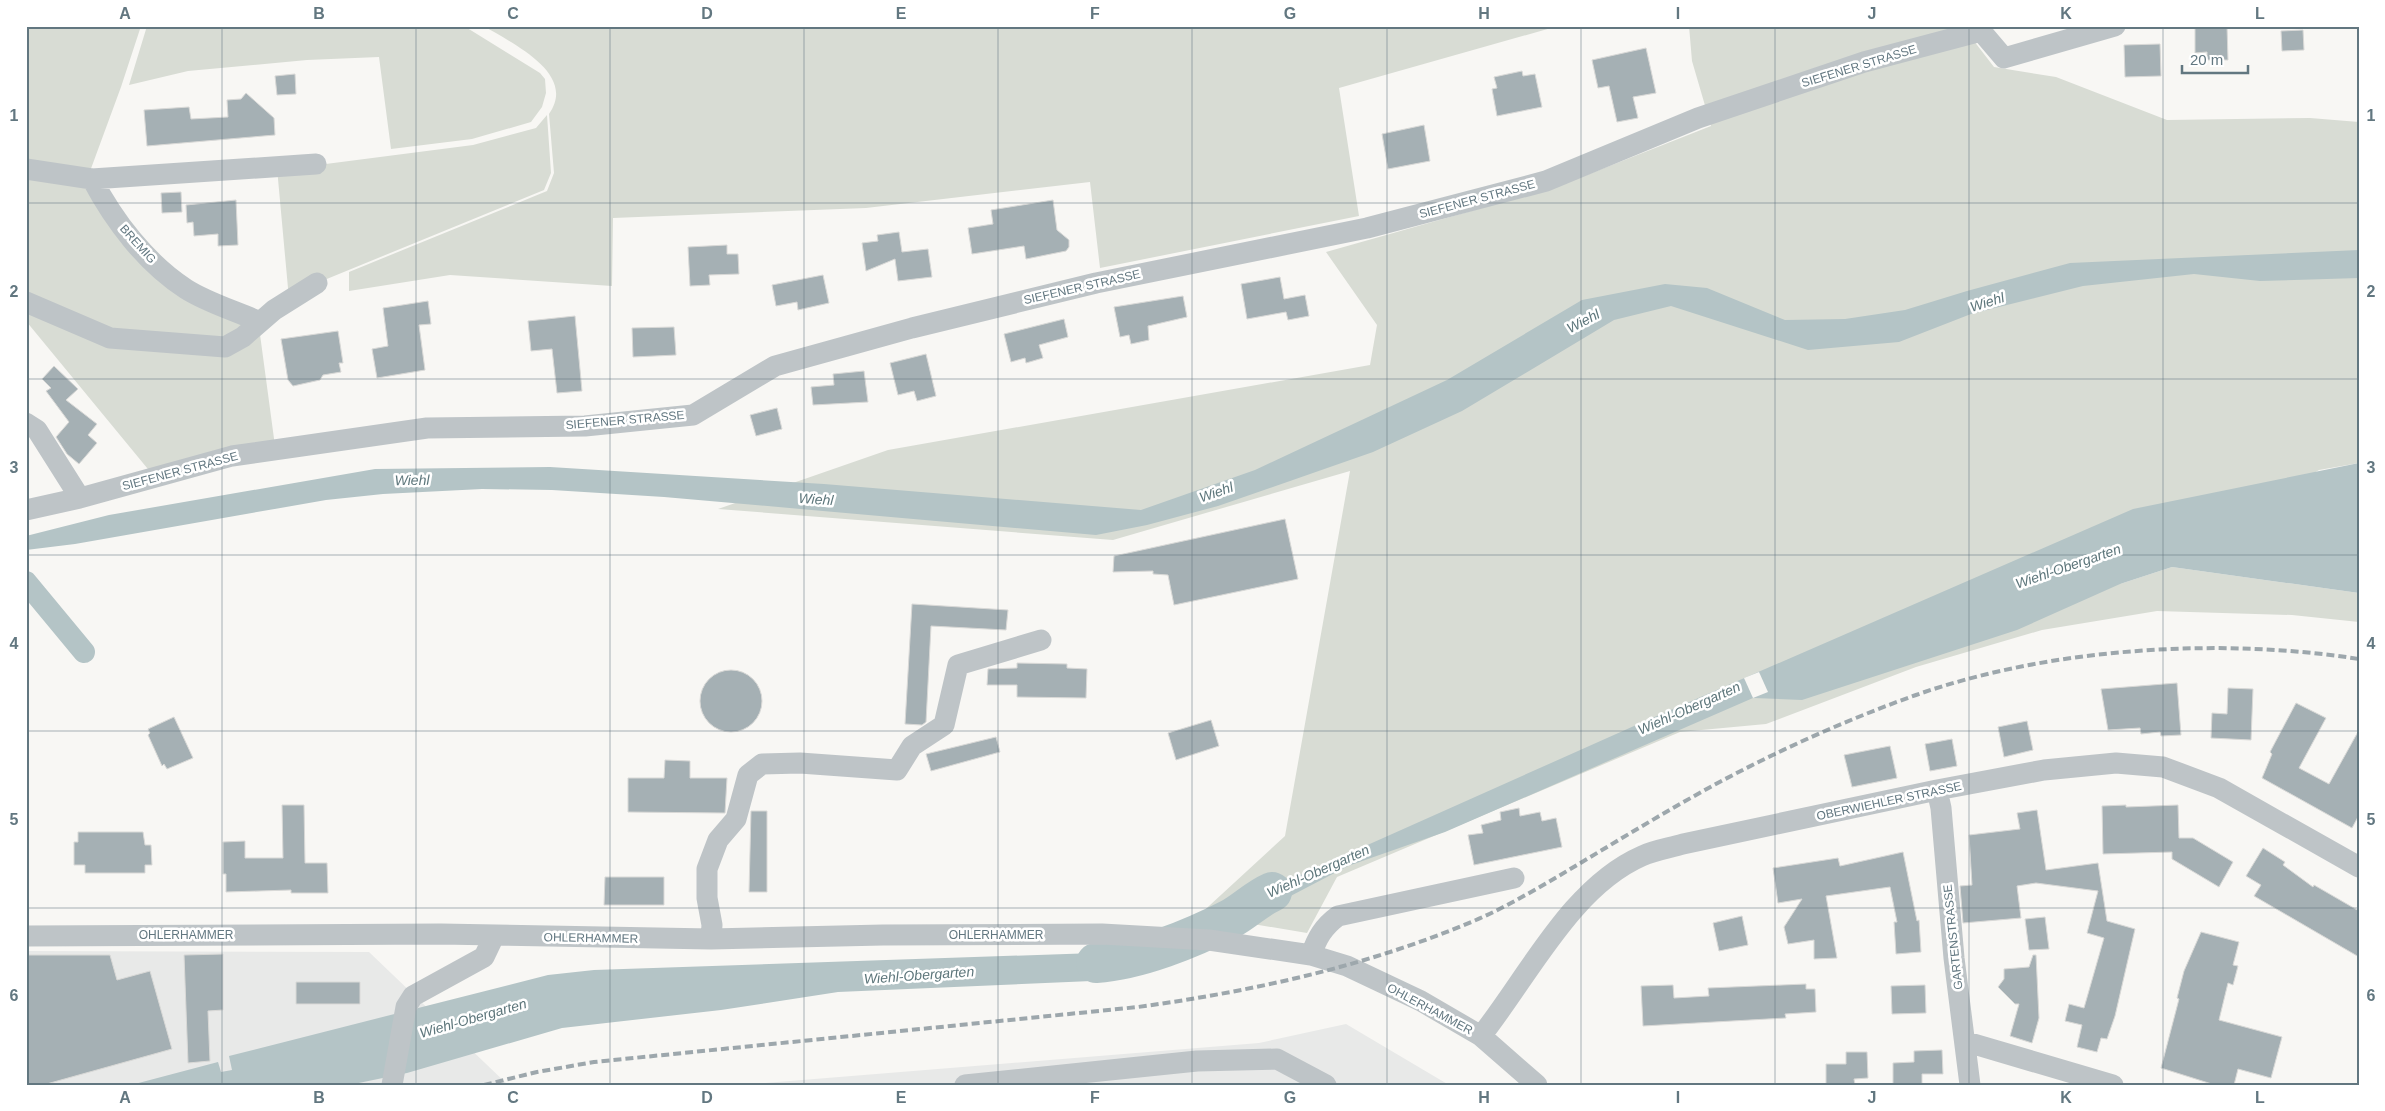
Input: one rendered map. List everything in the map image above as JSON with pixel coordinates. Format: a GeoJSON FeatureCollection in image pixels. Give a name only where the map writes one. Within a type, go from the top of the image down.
{"type":"FeatureCollection","features":[{"type":"Feature","properties":{"kind":"street","name":"SIEFENER STRASSE"},"geometry":{"type":"LineString","coordinates":[[26,510],[80,498],[232,456],[427,428],[584,426],[693,415],[775,366],[912,328],[1096,283],[1367,228],[1546,181],[1698,118],[1864,62],[1981,28],[2004,58],[2115,26]]}},
{"type":"Feature","properties":{"kind":"street"},"geometry":{"type":"LineString","coordinates":[[26,169],[92,179],[316,164]]}},
{"type":"Feature","properties":{"kind":"street","name":"BREMIG"},"geometry":{"type":"LineString","coordinates":[[92,179],[106,206],[147,257],[187,289],[260,322]]}},
{"type":"Feature","properties":{"kind":"street"},"geometry":{"type":"LineString","coordinates":[[26,302],[110,338],[225,347],[243,337],[274,310],[317,283]]}},
{"type":"Feature","properties":{"kind":"street"},"geometry":{"type":"LineString","coordinates":[[26,423],[37,430],[80,498]]}},
{"type":"Feature","properties":{"kind":"street"},"geometry":{"type":"LineString","coordinates":[[711,939],[712,925],[707,898],[707,869],[718,840],[736,819],[748,775],[762,764],[790,763],[897,770],[912,746],[944,726],[958,665],[1041,640]]}},
{"type":"Feature","properties":{"kind":"street","name":"OBERWIEHLER STRASSE"},"geometry":{"type":"LineString","coordinates":[[1481,1036],[1577,905],[1607,876],[1643,855],[1691,842],[1937,790],[2044,770],[2098,764],[2116,763],[2164,767],[2219,788],[2359,867]]}},
{"type":"Feature","properties":{"kind":"street","name":"GARTENSTRASSE"},"geometry":{"type":"LineString","coordinates":[[1937,790],[1941,808],[1954,958],[1970,1085]]}},
{"type":"Feature","properties":{"kind":"street"},"geometry":{"type":"LineString","coordinates":[[1311,955],[1316,940],[1326,925],[1338,916],[1514,878]]}},
{"type":"Feature","properties":{"kind":"street","name":"OHLERHAMMER"},"geometry":{"type":"LineString","coordinates":[[26,936],[494,936],[711,939],[883,935],[1156,935],[1209,940],[1311,955],[1347,966],[1421,1001],[1481,1036],[1537,1085]]}},
{"type":"Feature","properties":{"kind":"street"},"geometry":{"type":"LineString","coordinates":[[394,1081],[406,1007],[413,996],[484,957],[494,936]]}},
{"type":"Feature","properties":{"kind":"street"},"geometry":{"type":"LineString","coordinates":[[1966,1042],[2113,1085]]}},
{"type":"Feature","properties":{"kind":"street"},"geometry":{"type":"LineString","coordinates":[[965,1085],[1197,1061],[1277,1059],[1326,1085]]}},
{"type":"Feature","properties":{"kind":"shaded area"},"geometry":{"type":"Polygon","coordinates":[[[26,26],[141,26],[89,174],[26,163],[26,26]]]}},
{"type":"Feature","properties":{"kind":"shaded area"},"geometry":{"type":"Polygon","coordinates":[[[147,26],[464,26],[540,73],[545,79],[546,93],[542,107],[531,122],[472,139],[391,149],[379,57],[307,60],[188,71],[129,85],[147,26]]]}},
{"type":"Feature","properties":{"kind":"shaded area"},"geometry":{"type":"Polygon","coordinates":[[[484,26],[1558,26],[1339,88],[1359,216],[1100,268],[1090,182],[866,208],[613,218],[612,286],[450,275],[349,291],[349,272],[547,191],[554,173],[549,114],[556,99],[555,85],[538,61],[510,41],[484,26]]]}},
{"type":"Feature","properties":{"kind":"shaded area"},"geometry":{"type":"Polygon","coordinates":[[[1689,26],[1968,26],[1967,32],[1994,67],[2056,77],[2167,120],[2310,118],[2359,122],[2359,463],[2319,470],[2120,584],[2172,567],[2359,593],[2359,622],[2292,615],[2157,611],[2042,630],[1916,667],[1766,724],[1680,732],[1337,877],[1307,933],[1197,917],[1285,836],[1350,471],[1113,540],[718,509],[888,450],[1370,365],[1377,325],[1326,252],[1556,187],[1711,126],[1692,61],[1689,26]]]}},
{"type":"Feature","properties":{"kind":"shaded area"},"geometry":{"type":"Polygon","coordinates":[[[547,115],[551,173],[544,190],[317,283],[289,299],[277,168],[318,165],[473,145],[536,128],[547,115]]]}},
{"type":"Feature","properties":{"kind":"shaded area"},"geometry":{"type":"Polygon","coordinates":[[[26,174],[89,187],[144,260],[255,323],[225,344],[110,336],[26,300],[26,174]]]}},
{"type":"Feature","properties":{"kind":"shaded area"},"geometry":{"type":"Polygon","coordinates":[[[26,305],[108,340],[225,350],[259,327],[275,446],[152,474],[26,321],[26,305]]]}},
{"type":"Feature","properties":{"kind":"shaded area"},"geometry":{"type":"Polygon","coordinates":[[[26,951],[369,952],[508,1085],[26,1085],[26,951]]]}},
{"type":"Feature","properties":{"kind":"shaded area"},"geometry":{"type":"Polygon","coordinates":[[[1346,1024],[1449,1085],[741,1085],[1259,1043],[1346,1024]]]}},
{"type":"Feature","properties":{"kind":"water","name":"Wiehl"},"geometry":{"type":"Polygon","coordinates":[[[2359,250],[2359,278],[2260,281],[2194,274],[2083,286],[1971,314],[1899,342],[1808,350],[1671,306],[1614,320],[1462,411],[1373,452],[1218,506],[1147,525],[1096,535],[664,497],[552,490],[482,489],[383,494],[326,500],[75,544],[26,550],[26,536],[109,515],[375,469],[550,467],[824,484],[1141,510],[1255,470],[1447,380],[1582,300],[1665,284],[1707,288],[1785,320],[1845,319],[1905,310],[2070,263],[2359,250]]]}},
{"type":"Feature","properties":{"kind":"water"},"geometry":{"type":"Polygon","coordinates":[[[2359,463],[2359,593],[2172,567],[2120,584],[2017,630],[1802,700],[1753,698],[1445,832],[1348,866],[1241,922],[1197,917],[1233,905],[1634,726],[2133,509],[2359,463]]]}},
{"type":"Feature","properties":{"kind":"water"},"geometry":{"type":"Polygon","coordinates":[[[1124,952],[1178,954],[1148,971],[1115,980],[838,992],[721,1010],[562,1028],[407,1073],[349,1085],[131,1085],[218,1062],[221,1072],[232,1070],[229,1056],[548,975],[594,970],[1124,952]]]}},
{"type":"Feature","properties":{"kind":"pier"},"geometry":{"type":"Polygon","coordinates":[[[1759,672],[1768,692],[1753,698],[1744,678],[1759,672]]]}},
{"type":"Feature","properties":{"kind":"building"},"geometry":{"type":"Polygon","coordinates":[[[2227,26],[2228,60],[2207,60],[2207,52],[2195,53],[2195,27],[2227,26]]]}},
{"type":"Feature","properties":{"kind":"building"},"geometry":{"type":"Polygon","coordinates":[[[2303,30],[2304,50],[2282,51],[2281,31],[2303,30]]]}},
{"type":"Feature","properties":{"kind":"building"},"geometry":{"type":"Polygon","coordinates":[[[2160,44],[2161,76],[2125,77],[2124,45],[2160,44]]]}},
{"type":"Feature","properties":{"kind":"building"},"geometry":{"type":"Polygon","coordinates":[[[1646,48],[1656,93],[1633,97],[1638,118],[1617,122],[1609,86],[1598,88],[1592,60],[1646,48]]]}},
{"type":"Feature","properties":{"kind":"building"},"geometry":{"type":"Polygon","coordinates":[[[1522,71],[1523,76],[1535,74],[1542,107],[1497,116],[1492,89],[1497,88],[1494,77],[1522,71]]]}},
{"type":"Feature","properties":{"kind":"building"},"geometry":{"type":"Polygon","coordinates":[[[295,74],[296,94],[277,95],[275,76],[295,74]]]}},
{"type":"Feature","properties":{"kind":"building"},"geometry":{"type":"Polygon","coordinates":[[[246,93],[274,118],[275,135],[147,146],[144,110],[189,107],[191,119],[228,117],[227,100],[241,99],[246,93]]]}},
{"type":"Feature","properties":{"kind":"building"},"geometry":{"type":"Polygon","coordinates":[[[1424,125],[1430,161],[1388,169],[1382,134],[1424,125]]]}},
{"type":"Feature","properties":{"kind":"building"},"geometry":{"type":"Polygon","coordinates":[[[181,192],[182,212],[162,213],[161,193],[181,192]]]}},
{"type":"Feature","properties":{"kind":"building"},"geometry":{"type":"Polygon","coordinates":[[[236,200],[238,245],[218,246],[218,234],[194,236],[193,222],[187,223],[186,205],[236,200]]]}},
{"type":"Feature","properties":{"kind":"building"},"geometry":{"type":"Polygon","coordinates":[[[1053,200],[1057,230],[1069,240],[1069,247],[1066,251],[1026,259],[1024,246],[972,254],[968,228],[993,224],[991,210],[1053,200]]]}},
{"type":"Feature","properties":{"kind":"building"},"geometry":{"type":"Polygon","coordinates":[[[899,232],[902,252],[928,249],[932,277],[898,281],[895,259],[866,271],[862,243],[878,241],[877,235],[899,232]]]}},
{"type":"Feature","properties":{"kind":"building"},"geometry":{"type":"Polygon","coordinates":[[[727,245],[727,254],[738,254],[739,274],[709,275],[710,285],[690,286],[688,247],[727,245]]]}},
{"type":"Feature","properties":{"kind":"building"},"geometry":{"type":"Polygon","coordinates":[[[823,275],[829,303],[798,310],[797,302],[776,306],[772,285],[823,275]]]}},
{"type":"Feature","properties":{"kind":"building"},"geometry":{"type":"Polygon","coordinates":[[[1280,277],[1284,299],[1305,295],[1309,316],[1288,320],[1286,312],[1247,319],[1241,284],[1280,277]]]}},
{"type":"Feature","properties":{"kind":"building"},"geometry":{"type":"Polygon","coordinates":[[[1183,296],[1187,317],[1148,326],[1149,340],[1131,344],[1129,335],[1120,337],[1114,307],[1183,296]]]}},
{"type":"Feature","properties":{"kind":"building"},"geometry":{"type":"Polygon","coordinates":[[[428,301],[431,324],[419,325],[425,370],[377,378],[372,349],[388,346],[383,308],[428,301]]]}},
{"type":"Feature","properties":{"kind":"building"},"geometry":{"type":"Polygon","coordinates":[[[575,316],[582,391],[557,393],[552,349],[531,351],[528,321],[575,316]]]}},
{"type":"Feature","properties":{"kind":"building"},"geometry":{"type":"Polygon","coordinates":[[[1064,319],[1068,337],[1039,345],[1043,358],[1026,363],[1025,358],[1011,362],[1004,334],[1064,319]]]}},
{"type":"Feature","properties":{"kind":"building"},"geometry":{"type":"Polygon","coordinates":[[[674,327],[676,355],[633,357],[632,328],[674,327]]]}},
{"type":"Feature","properties":{"kind":"building"},"geometry":{"type":"Polygon","coordinates":[[[338,331],[343,363],[339,363],[341,372],[323,375],[320,380],[293,386],[288,380],[281,339],[338,331]]]}},
{"type":"Feature","properties":{"kind":"building"},"geometry":{"type":"Polygon","coordinates":[[[926,354],[936,396],[917,401],[914,391],[898,395],[890,363],[926,354]]]}},
{"type":"Feature","properties":{"kind":"building"},"geometry":{"type":"Polygon","coordinates":[[[54,366],[78,389],[66,400],[97,424],[88,435],[97,443],[79,464],[67,454],[56,437],[69,422],[46,391],[51,388],[42,379],[54,366]]]}},
{"type":"Feature","properties":{"kind":"building"},"geometry":{"type":"Polygon","coordinates":[[[864,371],[868,402],[813,405],[811,387],[834,385],[833,374],[864,371]]]}},
{"type":"Feature","properties":{"kind":"building"},"geometry":{"type":"Polygon","coordinates":[[[777,408],[782,429],[756,436],[750,415],[777,408]]]}},
{"type":"Feature","properties":{"kind":"building"},"geometry":{"type":"Polygon","coordinates":[[[1285,519],[1298,579],[1174,605],[1168,575],[1153,574],[1153,571],[1113,572],[1114,556],[1285,519]]]}},
{"type":"Feature","properties":{"kind":"building"},"geometry":{"type":"Polygon","coordinates":[[[912,604],[1008,610],[1006,630],[931,626],[926,722],[922,725],[905,724],[912,604]]]}},
{"type":"Feature","properties":{"kind":"building"},"geometry":{"type":"Polygon","coordinates":[[[1017,663],[1067,664],[1067,668],[1087,669],[1086,698],[1017,697],[1017,685],[987,685],[988,669],[1017,668],[1017,663]]]}},
{"type":"Feature","properties":{"kind":"building"},"geometry":{"type":"Polygon","coordinates":[[[725,670],[737,670],[753,679],[760,689],[762,701],[760,713],[753,723],[737,732],[725,732],[714,727],[705,718],[700,707],[700,695],[705,684],[714,675],[725,670]]]}},
{"type":"Feature","properties":{"kind":"building"},"geometry":{"type":"Polygon","coordinates":[[[2177,683],[2181,735],[2161,736],[2160,732],[2141,734],[2140,728],[2108,730],[2101,689],[2177,683]]]}},
{"type":"Feature","properties":{"kind":"building"},"geometry":{"type":"Polygon","coordinates":[[[2228,688],[2253,689],[2251,740],[2211,738],[2212,713],[2227,714],[2228,688]]]}},
{"type":"Feature","properties":{"kind":"building"},"geometry":{"type":"Polygon","coordinates":[[[2296,703],[2326,718],[2299,768],[2329,784],[2359,730],[2359,815],[2352,828],[2262,778],[2272,754],[2270,752],[2296,703]]]}},
{"type":"Feature","properties":{"kind":"building"},"geometry":{"type":"Polygon","coordinates":[[[174,717],[193,758],[167,769],[164,764],[162,766],[148,735],[150,733],[148,729],[174,717]]]}},
{"type":"Feature","properties":{"kind":"building"},"geometry":{"type":"Polygon","coordinates":[[[1211,720],[1219,746],[1176,760],[1168,733],[1211,720]]]}},
{"type":"Feature","properties":{"kind":"building"},"geometry":{"type":"Polygon","coordinates":[[[2027,721],[2033,750],[2004,757],[1998,727],[2027,721]]]}},
{"type":"Feature","properties":{"kind":"building"},"geometry":{"type":"Polygon","coordinates":[[[996,737],[1000,752],[931,771],[926,754],[996,737]]]}},
{"type":"Feature","properties":{"kind":"building"},"geometry":{"type":"Polygon","coordinates":[[[1952,739],[1957,766],[1930,771],[1925,744],[1952,739]]]}},
{"type":"Feature","properties":{"kind":"building"},"geometry":{"type":"Polygon","coordinates":[[[1890,746],[1897,778],[1852,787],[1844,755],[1890,746]]]}},
{"type":"Feature","properties":{"kind":"building"},"geometry":{"type":"Polygon","coordinates":[[[665,760],[690,761],[690,778],[727,778],[725,813],[628,812],[628,778],[664,778],[665,760]]]}},
{"type":"Feature","properties":{"kind":"building"},"geometry":{"type":"Polygon","coordinates":[[[282,805],[304,805],[305,863],[327,863],[328,893],[291,893],[291,890],[226,892],[226,874],[223,874],[223,842],[245,841],[245,858],[283,858],[282,805]]]}},
{"type":"Feature","properties":{"kind":"building"},"geometry":{"type":"Polygon","coordinates":[[[2126,805],[2126,807],[2178,805],[2179,838],[2193,838],[2233,862],[2219,887],[2172,859],[2172,852],[2103,854],[2102,806],[2126,805]]]}},
{"type":"Feature","properties":{"kind":"building"},"geometry":{"type":"Polygon","coordinates":[[[1519,808],[1520,816],[1540,812],[1542,821],[1556,818],[1562,847],[1474,865],[1468,835],[1483,833],[1481,825],[1501,820],[1500,812],[1519,808]]]}},
{"type":"Feature","properties":{"kind":"building"},"geometry":{"type":"Polygon","coordinates":[[[2037,810],[2046,870],[2098,863],[2107,921],[2135,929],[2115,1016],[2107,1039],[2101,1038],[2097,1052],[2077,1047],[2082,1025],[2065,1021],[2069,1004],[2084,1008],[2104,938],[2087,933],[2098,891],[2036,883],[2017,886],[2021,918],[1963,923],[1960,886],[1972,885],[1969,835],[2020,829],[2017,813],[2037,810]]]}},
{"type":"Feature","properties":{"kind":"building"},"geometry":{"type":"Polygon","coordinates":[[[751,811],[767,811],[767,892],[749,892],[751,811]]]}},
{"type":"Feature","properties":{"kind":"building"},"geometry":{"type":"Polygon","coordinates":[[[78,832],[143,832],[145,845],[151,845],[152,865],[145,865],[145,873],[85,873],[85,865],[74,865],[74,842],[78,842],[78,832]]]}},
{"type":"Feature","properties":{"kind":"building"},"geometry":{"type":"Polygon","coordinates":[[[2263,848],[2285,862],[2283,865],[2313,887],[2314,885],[2359,911],[2359,957],[2254,896],[2261,885],[2246,876],[2263,848]]]}},
{"type":"Feature","properties":{"kind":"building"},"geometry":{"type":"Polygon","coordinates":[[[1903,852],[1917,921],[1919,920],[1921,952],[1896,954],[1894,922],[1897,922],[1890,887],[1826,896],[1837,958],[1814,959],[1814,940],[1788,944],[1784,927],[1802,899],[1778,903],[1773,868],[1838,858],[1840,866],[1903,852]]]}},
{"type":"Feature","properties":{"kind":"building"},"geometry":{"type":"Polygon","coordinates":[[[605,877],[664,877],[664,905],[604,905],[605,877]]]}},
{"type":"Feature","properties":{"kind":"building"},"geometry":{"type":"Polygon","coordinates":[[[1742,916],[1748,945],[1719,951],[1713,923],[1742,916]]]}},
{"type":"Feature","properties":{"kind":"building"},"geometry":{"type":"Polygon","coordinates":[[[2045,917],[2049,949],[2029,950],[2025,919],[2045,917]]]}},
{"type":"Feature","properties":{"kind":"building"},"geometry":{"type":"Polygon","coordinates":[[[2201,932],[2239,942],[2233,965],[2238,966],[2233,985],[2228,983],[2219,1020],[2282,1037],[2271,1078],[2238,1069],[2234,1085],[2215,1085],[2161,1068],[2179,999],[2177,998],[2184,971],[2201,932]]]}},
{"type":"Feature","properties":{"kind":"building"},"geometry":{"type":"Polygon","coordinates":[[[223,954],[223,1010],[208,1011],[210,1061],[188,1063],[184,955],[223,954]]]}},
{"type":"Feature","properties":{"kind":"building"},"geometry":{"type":"Polygon","coordinates":[[[26,955],[110,955],[117,980],[150,971],[172,1049],[43,1085],[26,1085],[26,955]]]}},
{"type":"Feature","properties":{"kind":"building"},"geometry":{"type":"Polygon","coordinates":[[[2033,955],[2036,955],[2039,1018],[2032,1043],[2010,1036],[2019,1004],[2015,1004],[1998,987],[2004,979],[2004,969],[2029,967],[2033,955]]]}},
{"type":"Feature","properties":{"kind":"building"},"geometry":{"type":"Polygon","coordinates":[[[296,982],[360,982],[360,1004],[296,1004],[296,982]]]}},
{"type":"Feature","properties":{"kind":"building"},"geometry":{"type":"Polygon","coordinates":[[[1806,984],[1806,989],[1815,989],[1816,1012],[1785,1014],[1786,1018],[1643,1026],[1641,986],[1673,985],[1674,998],[1709,996],[1708,988],[1806,984]]]}},
{"type":"Feature","properties":{"kind":"building"},"geometry":{"type":"Polygon","coordinates":[[[1925,985],[1926,1013],[1892,1014],[1891,986],[1925,985]]]}},
{"type":"Feature","properties":{"kind":"building"},"geometry":{"type":"Polygon","coordinates":[[[1942,1050],[1943,1074],[1922,1074],[1922,1085],[1893,1085],[1893,1063],[1914,1062],[1914,1051],[1942,1050]]]}},
{"type":"Feature","properties":{"kind":"building"},"geometry":{"type":"Polygon","coordinates":[[[1846,1052],[1867,1052],[1868,1078],[1854,1079],[1855,1085],[1826,1085],[1826,1064],[1846,1064],[1846,1052]]]}},
{"type":"Feature","properties":{"kind":"waterway"},"geometry":{"type":"LineString","coordinates":[[26,582],[84,652]]}},
{"type":"Feature","properties":{"kind":"waterway","name":"Wiehl-Obergarten"},"geometry":{"type":"LineString","coordinates":[[1096,963],[1130,958],[1182,941],[1230,919],[1272,892]]}},
{"type":"Feature","properties":{"kind":"railway"},"geometry":{"type":"LineString","coordinates":[[484,1085],[537,1072],[594,1062],[1138,1007],[1267,985],[1352,964],[1394,951],[1476,920],[1557,877],[1674,807],[1763,760],[1813,736],[1864,715],[1916,695],[1967,679],[2022,666],[2078,657],[2192,648],[2305,652],[2359,659]]}}]}
